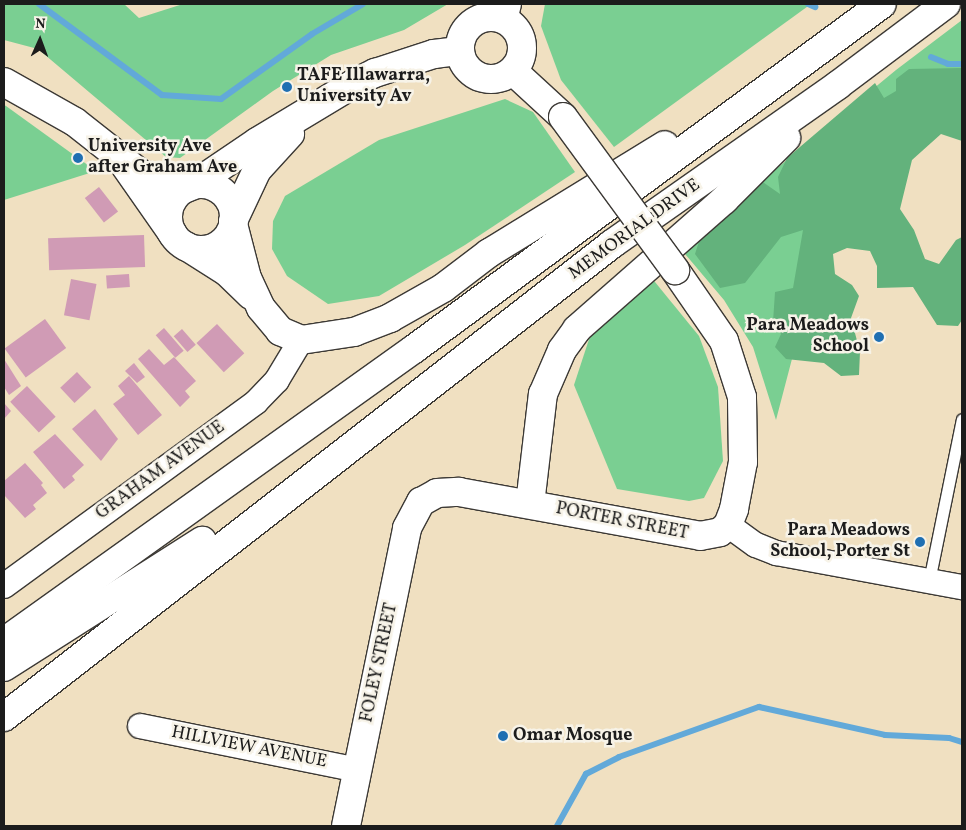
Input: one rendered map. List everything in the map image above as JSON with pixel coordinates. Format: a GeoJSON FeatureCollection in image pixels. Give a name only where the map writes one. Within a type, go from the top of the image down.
{"type":"FeatureCollection","features":[{"type":"Feature","properties":{"kind":"main road","name":"MEMORIAL DRIVE"},"geometry":{"type":"LineString","coordinates":[[4,642],[303,430],[882,4]]}},
{"type":"Feature","properties":{"kind":"main road","name":"MEMORIAL DRIVE"},"geometry":{"type":"LineString","coordinates":[[328,462],[612,244],[838,85],[946,4]]}},
{"type":"Feature","properties":{"kind":"main road"},"geometry":{"type":"LineString","coordinates":[[507,12],[522,44],[519,63],[513,71],[505,76],[485,80],[467,70],[459,51],[460,41],[469,25],[486,17],[507,12]]}},
{"type":"Feature","properties":{"kind":"main road"},"geometry":{"type":"LineString","coordinates":[[331,96],[264,160],[227,238],[213,248],[195,250],[180,241],[170,227],[169,210],[177,195],[331,96],[375,73],[434,54],[459,51]]}},
{"type":"Feature","properties":{"kind":"main road"},"geometry":{"type":"LineString","coordinates":[[120,160],[180,241],[227,272],[257,302],[280,331],[301,340],[354,332],[390,318],[443,288],[489,253],[815,53]]}},
{"type":"Feature","properties":{"kind":"main road"},"geometry":{"type":"LineString","coordinates":[[513,71],[563,117],[676,270],[724,341],[742,397],[743,462],[734,509],[728,525]]}},
{"type":"Feature","properties":{"kind":"main road"},"geometry":{"type":"LineString","coordinates":[[4,82],[76,122],[120,160],[150,179],[189,187],[204,185],[220,191],[231,204],[233,223],[257,302]]}},
{"type":"Feature","properties":{"kind":"main road"},"geometry":{"type":"LineString","coordinates":[[530,504],[543,394],[562,350],[577,329],[724,200],[838,85]]}},
{"type":"Feature","properties":{"kind":"main road"},"geometry":{"type":"LineString","coordinates":[[4,667],[328,462]]}},
{"type":"Feature","properties":{"kind":"main road"},"geometry":{"type":"LineString","coordinates":[[4,717],[328,462]]}},
{"type":"Feature","properties":{"kind":"main road","name":"PORTER STREET"},"geometry":{"type":"LineString","coordinates":[[421,502],[447,491],[530,504],[688,535],[711,535],[728,525]]}},
{"type":"Feature","properties":{"kind":"main road","name":"FOLEY STREET"},"geometry":{"type":"LineString","coordinates":[[346,826],[408,528],[421,502]]}},
{"type":"Feature","properties":{"kind":"street","name":"GRAHAM AVENUE"},"geometry":{"type":"LineString","coordinates":[[4,586],[256,402],[277,380],[301,340]]}},
{"type":"Feature","properties":{"kind":"street"},"geometry":{"type":"LineString","coordinates":[[728,525],[756,545],[776,553],[962,587]]}},
{"type":"Feature","properties":{"kind":"street","name":"HILLVIEW AVENUE"},"geometry":{"type":"LineString","coordinates":[[140,726],[358,770]]}},
{"type":"Feature","properties":{"kind":"lane"},"geometry":{"type":"LineString","coordinates":[[929,581],[962,418]]}},
{"type":"Feature","properties":{"kind":"green space"},"geometry":{"type":"Polygon","coordinates":[[[4,4],[124,4],[139,18],[183,4],[448,4],[404,30],[331,55],[273,91],[180,158],[166,157],[38,49],[4,40],[4,4]]]}},
{"type":"Feature","properties":{"kind":"green space"},"geometry":{"type":"Polygon","coordinates":[[[545,4],[811,4],[614,147],[561,80],[541,26],[545,4]]]}},
{"type":"Feature","properties":{"kind":"green space"},"geometry":{"type":"Polygon","coordinates":[[[962,20],[962,78],[832,206],[776,420],[753,347],[724,300],[680,248],[896,70],[962,20]]]}},
{"type":"Feature","properties":{"kind":"green space"},"geometry":{"type":"Polygon","coordinates":[[[962,68],[962,141],[941,134],[912,160],[900,209],[914,230],[925,259],[939,264],[956,240],[962,237],[962,320],[958,326],[937,325],[913,287],[877,288],[877,266],[870,251],[847,248],[833,254],[835,274],[852,285],[859,296],[851,318],[860,352],[859,375],[841,376],[824,363],[786,359],[775,347],[781,334],[773,322],[775,292],[793,288],[803,230],[781,237],[745,283],[720,288],[695,254],[703,229],[760,180],[780,194],[778,177],[787,158],[875,83],[884,98],[896,91],[896,79],[909,69],[962,68]]]}},
{"type":"Feature","properties":{"kind":"green space"},"geometry":{"type":"Polygon","coordinates":[[[505,99],[533,112],[575,172],[465,245],[379,296],[328,304],[287,276],[272,249],[273,221],[285,196],[379,140],[505,99]]]}},
{"type":"Feature","properties":{"kind":"green space"},"geometry":{"type":"Polygon","coordinates":[[[4,105],[6,106],[96,171],[4,200],[4,105]]]}},
{"type":"Feature","properties":{"kind":"green space"},"geometry":{"type":"Polygon","coordinates":[[[646,271],[699,336],[718,387],[723,461],[704,498],[689,501],[617,489],[574,385],[594,324],[646,271]]]}},
{"type":"Feature","properties":{"kind":"building"},"geometry":{"type":"Polygon","coordinates":[[[99,187],[118,211],[104,223],[85,198],[99,187]]]}},
{"type":"Feature","properties":{"kind":"building"},"geometry":{"type":"Polygon","coordinates":[[[144,235],[145,267],[49,270],[48,238],[144,235]]]}},
{"type":"Feature","properties":{"kind":"building"},"geometry":{"type":"Polygon","coordinates":[[[129,274],[130,287],[107,289],[106,276],[129,274]]]}},
{"type":"Feature","properties":{"kind":"building"},"geometry":{"type":"Polygon","coordinates":[[[71,279],[97,284],[89,320],[64,315],[71,279]]]}},
{"type":"Feature","properties":{"kind":"building"},"geometry":{"type":"Polygon","coordinates":[[[45,319],[66,348],[26,378],[5,348],[45,319]]]}},
{"type":"Feature","properties":{"kind":"building"},"geometry":{"type":"Polygon","coordinates":[[[217,324],[244,353],[224,372],[197,343],[217,324]]]}},
{"type":"Feature","properties":{"kind":"building"},"geometry":{"type":"Polygon","coordinates":[[[164,328],[184,351],[175,358],[156,335],[164,328]]]}},
{"type":"Feature","properties":{"kind":"building"},"geometry":{"type":"Polygon","coordinates":[[[182,329],[196,345],[187,352],[174,336],[182,329]]]}},
{"type":"Feature","properties":{"kind":"building"},"geometry":{"type":"Polygon","coordinates":[[[149,349],[164,365],[174,357],[196,381],[185,391],[190,397],[180,407],[138,359],[149,349]]]}},
{"type":"Feature","properties":{"kind":"building"},"geometry":{"type":"Polygon","coordinates":[[[4,359],[21,386],[9,395],[4,387],[4,359]]]}},
{"type":"Feature","properties":{"kind":"building"},"geometry":{"type":"Polygon","coordinates":[[[134,363],[145,377],[137,383],[125,371],[134,363]]]}},
{"type":"Feature","properties":{"kind":"building"},"geometry":{"type":"Polygon","coordinates":[[[77,372],[91,387],[75,403],[60,388],[77,372]]]}},
{"type":"Feature","properties":{"kind":"building"},"geometry":{"type":"Polygon","coordinates":[[[129,376],[162,415],[138,435],[113,404],[125,395],[118,386],[129,376]]]}},
{"type":"Feature","properties":{"kind":"building"},"geometry":{"type":"Polygon","coordinates":[[[27,386],[56,417],[39,432],[10,402],[27,386]]]}},
{"type":"Feature","properties":{"kind":"building"},"geometry":{"type":"Polygon","coordinates":[[[4,403],[11,411],[4,419],[4,403]]]}},
{"type":"Feature","properties":{"kind":"building"},"geometry":{"type":"Polygon","coordinates":[[[95,409],[118,439],[101,461],[72,429],[95,409]]]}},
{"type":"Feature","properties":{"kind":"building"},"geometry":{"type":"Polygon","coordinates":[[[55,434],[84,465],[72,476],[75,480],[64,489],[33,452],[55,434]]]}},
{"type":"Feature","properties":{"kind":"building"},"geometry":{"type":"Polygon","coordinates":[[[25,463],[43,483],[41,485],[47,493],[33,505],[36,509],[25,518],[4,495],[4,481],[25,463]]]}},
{"type":"Feature","properties":{"kind":"waterway"},"geometry":{"type":"LineString","coordinates":[[39,4],[162,95],[221,99],[312,34],[363,4]]}},
{"type":"Feature","properties":{"kind":"waterway"},"geometry":{"type":"LineString","coordinates":[[808,4],[815,7]]}},
{"type":"Feature","properties":{"kind":"waterway"},"geometry":{"type":"LineString","coordinates":[[931,57],[948,64],[962,64]]}},
{"type":"Feature","properties":{"kind":"waterway"},"geometry":{"type":"LineString","coordinates":[[557,826],[586,774],[619,757],[759,707],[885,735],[949,738],[962,742]]}},
{"type":"Feature","properties":{"kind":"place","name":"TAFE Illawarra, University Av"},"geometry":{"type":"Point","coordinates":[287,87]}},
{"type":"Feature","properties":{"kind":"place","name":"University Ave after Graham Ave"},"geometry":{"type":"Point","coordinates":[78,158]}},
{"type":"Feature","properties":{"kind":"place","name":"Para Meadows School"},"geometry":{"type":"Point","coordinates":[879,337]}},
{"type":"Feature","properties":{"kind":"place","name":"Para Meadows School, Porter St"},"geometry":{"type":"Point","coordinates":[920,542]}},
{"type":"Feature","properties":{"kind":"place","name":"Omar Mosque"},"geometry":{"type":"Point","coordinates":[503,736]}}]}
